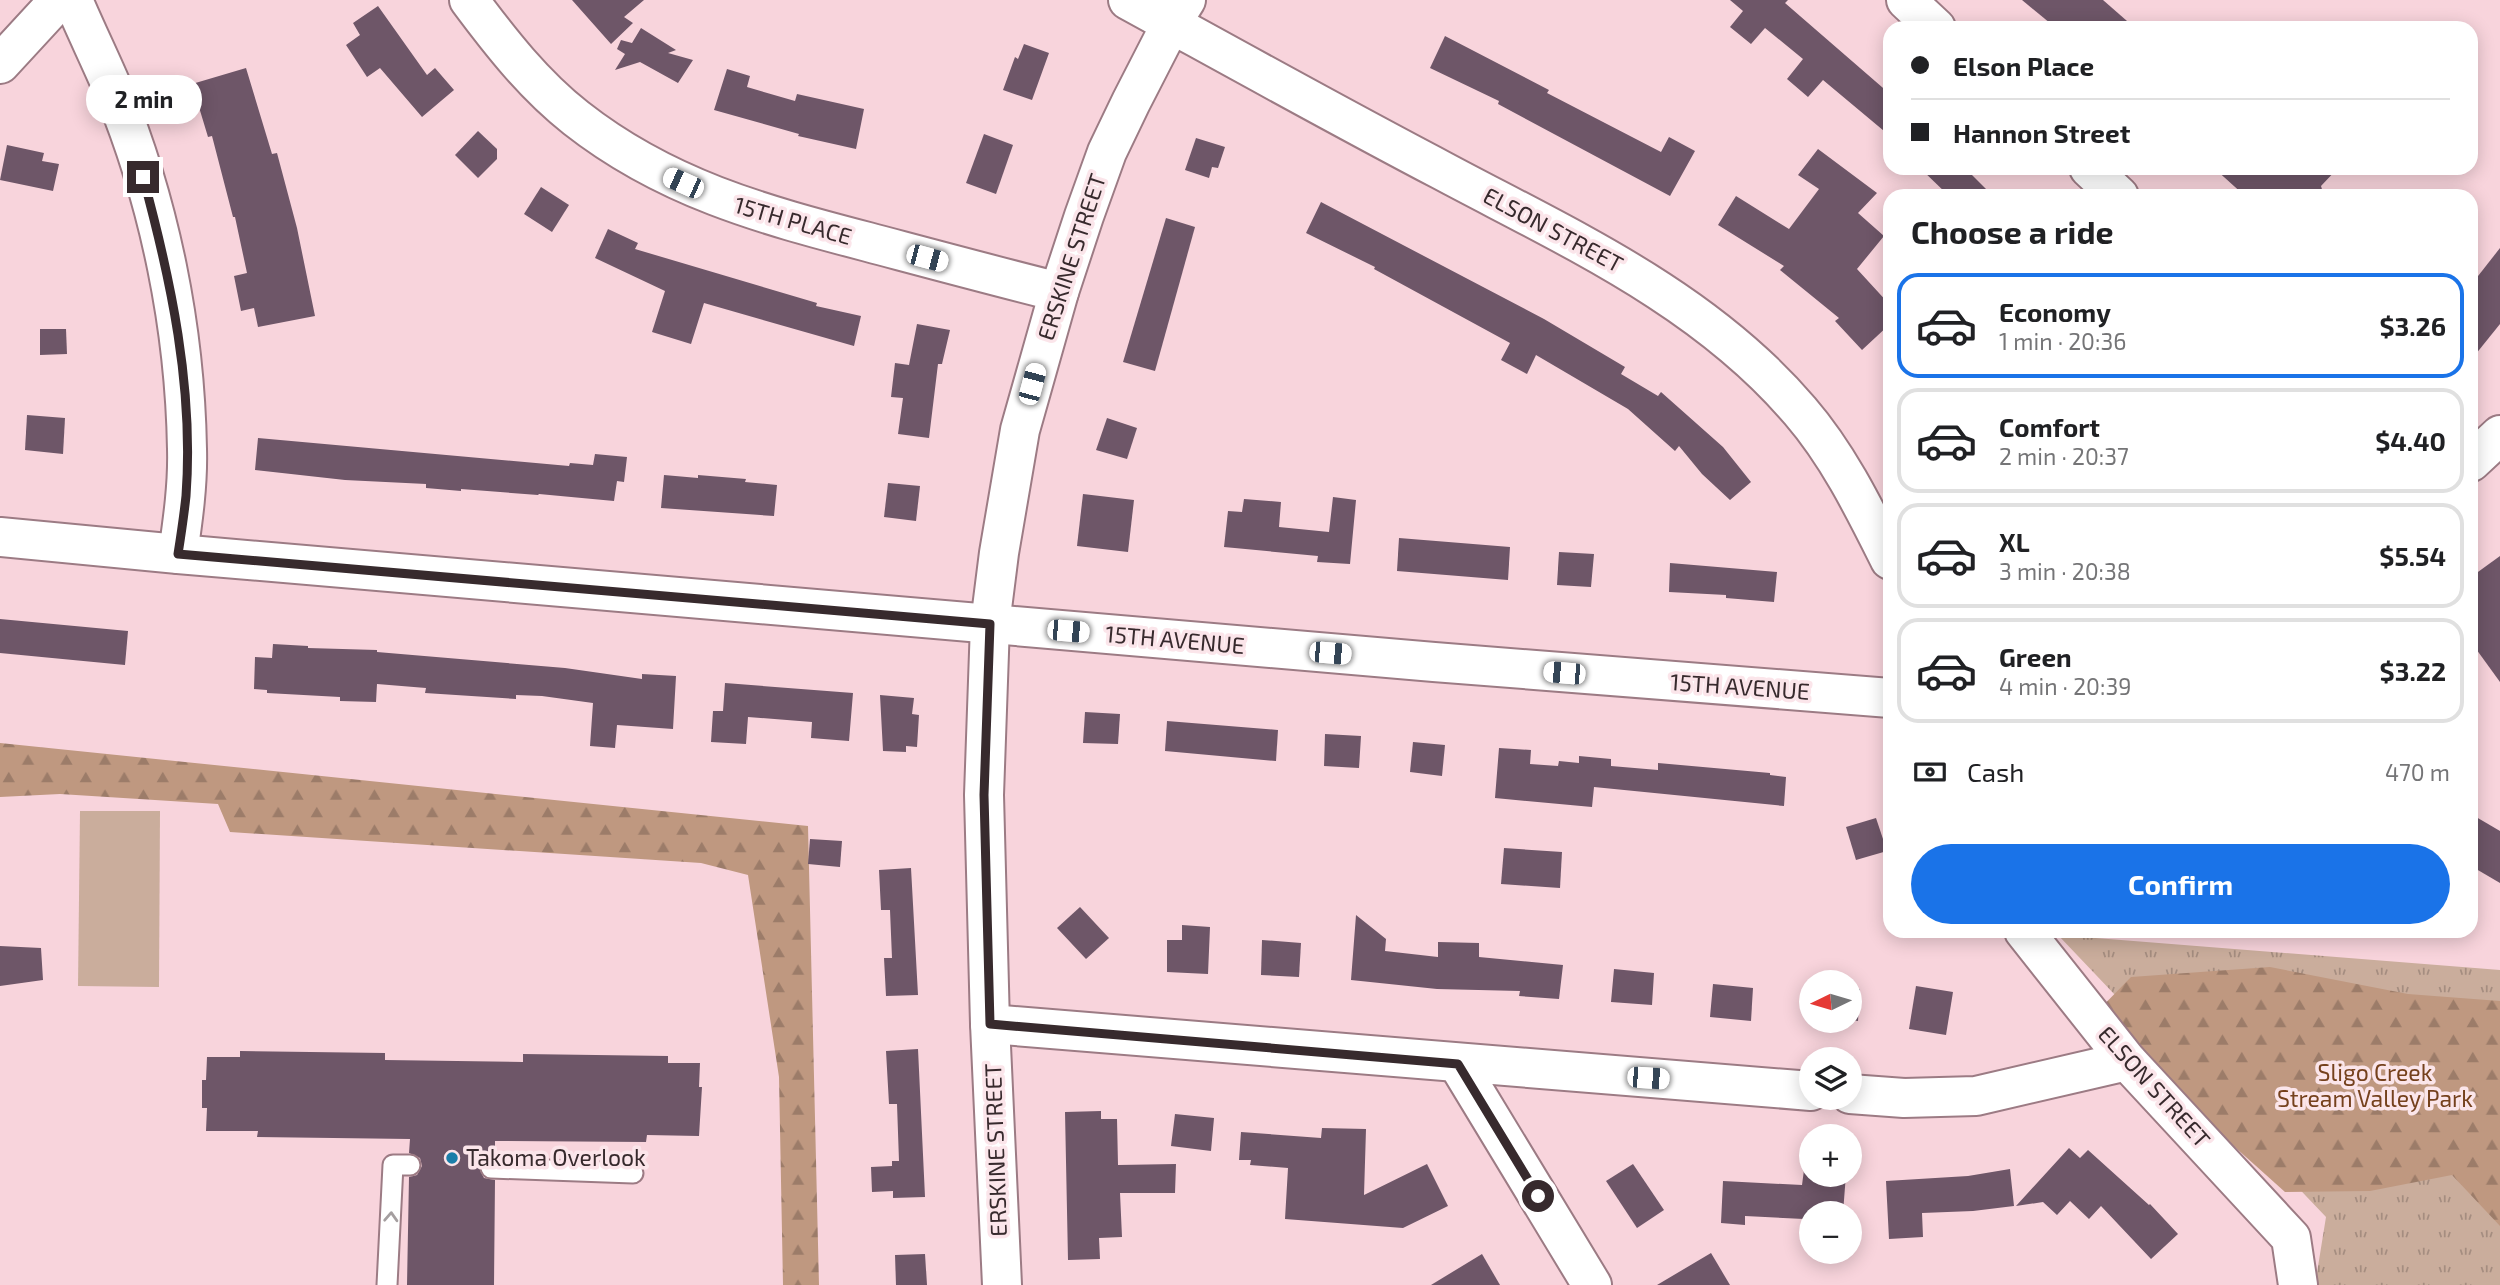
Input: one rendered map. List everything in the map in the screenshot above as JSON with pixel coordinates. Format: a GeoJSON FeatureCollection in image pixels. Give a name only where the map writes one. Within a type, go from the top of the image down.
{"type":"FeatureCollection","features":[{"type":"Feature","properties":{"kind":"street"},"geometry":{"type":"LineString","coordinates":[[0,64],[59,0]]}},
{"type":"Feature","properties":{"kind":"street"},"geometry":{"type":"LineString","coordinates":[[73,0],[115,94],[143,177],[162,246],[183,378],[187,450],[186,495],[178,554]]}},
{"type":"Feature","properties":{"kind":"street","name":"15TH PLACE"},"geometry":{"type":"LineString","coordinates":[[469,0],[502,44],[543,89],[576,118],[618,148],[663,174],[722,200],[796,223],[1059,292]]}},
{"type":"Feature","properties":{"kind":"street","name":"ELSON STREET"},"geometry":{"type":"LineString","coordinates":[[1128,0],[1179,12],[1332,113],[1640,277],[1693,312],[1729,341],[1800,411],[1840,465],[1883,547]]}},
{"type":"Feature","properties":{"kind":"street"},"geometry":{"type":"LineString","coordinates":[[1906,0],[1929,21]]}},
{"type":"Feature","properties":{"kind":"street","name":"ERSKINE STREET"},"geometry":{"type":"LineString","coordinates":[[1002,1285],[990,1024],[984,795],[990,624],[1008,494],[1020,430],[1059,292],[1107,152],[1179,12]]}},
{"type":"Feature","properties":{"kind":"street"},"geometry":{"type":"LineString","coordinates":[[2096,175],[2112,189]]}},
{"type":"Feature","properties":{"kind":"street"},"geometry":{"type":"LineString","coordinates":[[2478,455],[2500,435]]}},
{"type":"Feature","properties":{"kind":"street","name":"15TH AVENUE"},"geometry":{"type":"LineString","coordinates":[[0,537],[1668,682],[1883,697]]}},
{"type":"Feature","properties":{"kind":"street","name":"ELSON STREET"},"geometry":{"type":"LineString","coordinates":[[2030,938],[2127,1061],[2291,1238],[2298,1285]]}},
{"type":"Feature","properties":{"kind":"street"},"geometry":{"type":"LineString","coordinates":[[990,1024],[1799,1090]]}},
{"type":"Feature","properties":{"kind":"street"},"geometry":{"type":"LineString","coordinates":[[1862,1095],[1904,1098],[1976,1096],[2127,1061]]}},
{"type":"Feature","properties":{"kind":"street"},"geometry":{"type":"LineString","coordinates":[[1458,1064],[1592,1285]]}},
{"type":"Feature","properties":{"kind":"lane"},"geometry":{"type":"LineString","coordinates":[[387,1285],[393,1165],[410,1166]]}},
{"type":"Feature","properties":{"kind":"lane"},"geometry":{"type":"LineString","coordinates":[[491,1168],[633,1172]]}},
{"type":"Feature","properties":{"kind":"green space"},"geometry":{"type":"Polygon","coordinates":[[[0,743],[808,826],[819,1285],[783,1285],[779,1077],[748,875],[701,863],[230,832],[218,804],[60,794],[0,797],[0,743]]]}},
{"type":"Feature","properties":{"kind":"green space"},"geometry":{"type":"Polygon","coordinates":[[[80,811],[160,811],[159,987],[78,986],[80,811]]]}},
{"type":"Feature","properties":{"kind":"green space","name":"Sligo Creek Stream Valley Park"},"geometry":{"type":"Polygon","coordinates":[[[2061,938],[2096,938],[2500,970],[2500,1285],[2315,1285],[2326,1217],[2061,938]]]}},
{"type":"Feature","properties":{"kind":"green space","name":"Sligo Creek Stream Valley Park"},"geometry":{"type":"Polygon","coordinates":[[[2270,967],[2408,994],[2500,1001],[2500,1226],[2452,1175],[2370,1191],[2285,1192],[2091,1018],[2131,977],[2270,967]]]}},
{"type":"Feature","properties":{"kind":"building"},"geometry":{"type":"Polygon","coordinates":[[[572,0],[644,0],[624,17],[633,23],[611,44],[572,0]]]}},
{"type":"Feature","properties":{"kind":"building"},"geometry":{"type":"Polygon","coordinates":[[[1730,0],[1788,0],[1785,3],[1883,88],[1883,130],[1823,80],[1808,97],[1787,79],[1803,59],[1765,28],[1751,44],[1730,27],[1743,11],[1730,0]]]}},
{"type":"Feature","properties":{"kind":"building"},"geometry":{"type":"Polygon","coordinates":[[[2022,0],[2103,0],[2127,21],[2048,21],[2022,0]]]}},
{"type":"Feature","properties":{"kind":"building"},"geometry":{"type":"Polygon","coordinates":[[[378,6],[427,75],[435,68],[454,90],[422,117],[380,68],[367,77],[346,45],[360,35],[353,23],[378,6]]]}},
{"type":"Feature","properties":{"kind":"building"},"geometry":{"type":"Polygon","coordinates":[[[641,28],[676,50],[668,53],[693,60],[678,83],[640,62],[615,70],[625,54],[617,49],[621,40],[632,43],[641,28]]]}},
{"type":"Feature","properties":{"kind":"building"},"geometry":{"type":"Polygon","coordinates":[[[1445,36],[1661,152],[1669,137],[1695,151],[1670,196],[1498,104],[1499,101],[1430,68],[1445,36]]]}},
{"type":"Feature","properties":{"kind":"building"},"geometry":{"type":"Polygon","coordinates":[[[1024,44],[1049,53],[1032,100],[1003,90],[1015,57],[1018,59],[1024,44]]]}},
{"type":"Feature","properties":{"kind":"building"},"geometry":{"type":"Polygon","coordinates":[[[246,68],[272,154],[277,153],[297,228],[315,316],[258,327],[254,308],[241,311],[234,276],[247,273],[235,217],[212,136],[208,137],[192,84],[246,68]]]}},
{"type":"Feature","properties":{"kind":"building"},"geometry":{"type":"Polygon","coordinates":[[[727,69],[750,76],[747,87],[795,101],[797,94],[864,109],[856,149],[798,136],[799,134],[714,110],[727,69]]]}},
{"type":"Feature","properties":{"kind":"building"},"geometry":{"type":"Polygon","coordinates":[[[478,131],[497,149],[497,159],[478,178],[455,155],[478,131]]]}},
{"type":"Feature","properties":{"kind":"building"},"geometry":{"type":"Polygon","coordinates":[[[984,134],[1013,145],[996,194],[966,183],[984,134]]]}},
{"type":"Feature","properties":{"kind":"building"},"geometry":{"type":"Polygon","coordinates":[[[1196,138],[1225,147],[1218,168],[1212,167],[1209,178],[1185,170],[1196,138]]]}},
{"type":"Feature","properties":{"kind":"building"},"geometry":{"type":"Polygon","coordinates":[[[7,145],[44,153],[42,161],[59,164],[53,191],[0,180],[7,145]]]}},
{"type":"Feature","properties":{"kind":"building"},"geometry":{"type":"Polygon","coordinates":[[[1818,149],[1877,193],[1858,213],[1883,237],[1857,269],[1883,297],[1883,330],[1862,350],[1835,321],[1839,318],[1780,270],[1784,266],[1718,225],[1736,196],[1789,229],[1819,189],[1798,175],[1818,149]]]}},
{"type":"Feature","properties":{"kind":"building"},"geometry":{"type":"Polygon","coordinates":[[[1927,175],[1972,175],[1986,189],[1942,189],[1927,175]]]}},
{"type":"Feature","properties":{"kind":"building"},"geometry":{"type":"Polygon","coordinates":[[[2222,175],[2331,175],[2321,186],[2322,189],[2237,189],[2222,175]]]}},
{"type":"Feature","properties":{"kind":"building"},"geometry":{"type":"Polygon","coordinates":[[[541,187],[569,205],[552,232],[524,214],[541,187]]]}},
{"type":"Feature","properties":{"kind":"building"},"geometry":{"type":"Polygon","coordinates":[[[1321,202],[1544,319],[1625,367],[1621,374],[1658,396],[1661,392],[1723,447],[1751,482],[1730,500],[1702,474],[1679,446],[1675,451],[1628,409],[1536,355],[1527,374],[1501,360],[1510,343],[1374,269],[1375,267],[1306,233],[1321,202]]]}},
{"type":"Feature","properties":{"kind":"building"},"geometry":{"type":"Polygon","coordinates":[[[1166,218],[1195,227],[1155,371],[1123,362],[1166,218]]]}},
{"type":"Feature","properties":{"kind":"building"},"geometry":{"type":"Polygon","coordinates":[[[608,229],[638,243],[635,249],[817,303],[816,306],[861,316],[854,346],[704,303],[691,344],[652,332],[665,291],[595,258],[608,229]]]}},
{"type":"Feature","properties":{"kind":"building"},"geometry":{"type":"Polygon","coordinates":[[[2500,248],[2500,324],[2478,351],[2478,276],[2500,248]]]}},
{"type":"Feature","properties":{"kind":"building"},"geometry":{"type":"Polygon","coordinates":[[[917,324],[950,330],[942,364],[938,364],[929,438],[898,434],[903,398],[891,397],[895,363],[909,365],[917,324]]]}},
{"type":"Feature","properties":{"kind":"building"},"geometry":{"type":"Polygon","coordinates":[[[40,329],[66,329],[67,354],[40,355],[40,329]]]}},
{"type":"Feature","properties":{"kind":"building"},"geometry":{"type":"Polygon","coordinates":[[[27,415],[65,418],[63,454],[25,450],[27,415]]]}},
{"type":"Feature","properties":{"kind":"building"},"geometry":{"type":"Polygon","coordinates":[[[1107,418],[1137,428],[1127,459],[1096,450],[1107,418]]]}},
{"type":"Feature","properties":{"kind":"building"},"geometry":{"type":"Polygon","coordinates":[[[258,438],[569,466],[570,463],[593,465],[595,454],[627,457],[624,482],[617,481],[614,501],[426,488],[426,484],[345,480],[255,470],[258,438]]]}},
{"type":"Feature","properties":{"kind":"building"},"geometry":{"type":"Polygon","coordinates":[[[664,475],[746,479],[745,482],[777,485],[774,516],[661,508],[664,475]]]}},
{"type":"Feature","properties":{"kind":"building"},"geometry":{"type":"Polygon","coordinates":[[[888,483],[920,486],[916,521],[884,517],[888,483]]]}},
{"type":"Feature","properties":{"kind":"building"},"geometry":{"type":"Polygon","coordinates":[[[1083,494],[1134,500],[1128,552],[1077,546],[1083,494]]]}},
{"type":"Feature","properties":{"kind":"building"},"geometry":{"type":"Polygon","coordinates":[[[1333,497],[1356,500],[1350,564],[1317,562],[1318,556],[1224,547],[1228,511],[1242,512],[1244,499],[1281,502],[1279,527],[1329,532],[1333,497]]]}},
{"type":"Feature","properties":{"kind":"building"},"geometry":{"type":"Polygon","coordinates":[[[1399,538],[1510,547],[1508,580],[1397,571],[1399,538]]]}},
{"type":"Feature","properties":{"kind":"building"},"geometry":{"type":"Polygon","coordinates":[[[1559,552],[1594,554],[1591,587],[1557,585],[1559,552]]]}},
{"type":"Feature","properties":{"kind":"building"},"geometry":{"type":"Polygon","coordinates":[[[2500,556],[2500,682],[2478,652],[2478,572],[2500,556]]]}},
{"type":"Feature","properties":{"kind":"building"},"geometry":{"type":"Polygon","coordinates":[[[1670,563],[1777,572],[1774,602],[1726,598],[1726,595],[1669,592],[1670,563]]]}},
{"type":"Feature","properties":{"kind":"building"},"geometry":{"type":"Polygon","coordinates":[[[0,619],[128,631],[125,665],[0,653],[0,619]]]}},
{"type":"Feature","properties":{"kind":"building"},"geometry":{"type":"Polygon","coordinates":[[[273,644],[377,650],[565,668],[642,679],[642,674],[676,676],[673,729],[617,725],[615,748],[590,746],[593,703],[542,696],[516,695],[516,699],[425,693],[426,688],[377,684],[376,702],[267,693],[267,690],[254,689],[255,657],[272,658],[273,644]]]}},
{"type":"Feature","properties":{"kind":"building"},"geometry":{"type":"Polygon","coordinates":[[[725,683],[853,693],[849,741],[811,738],[812,722],[748,717],[746,744],[711,742],[713,711],[723,711],[725,683]]]}},
{"type":"Feature","properties":{"kind":"building"},"geometry":{"type":"Polygon","coordinates":[[[880,695],[914,698],[912,714],[919,715],[917,747],[906,746],[906,752],[883,751],[880,695]]]}},
{"type":"Feature","properties":{"kind":"building"},"geometry":{"type":"Polygon","coordinates":[[[1085,712],[1120,714],[1118,744],[1083,743],[1085,712]]]}},
{"type":"Feature","properties":{"kind":"building"},"geometry":{"type":"Polygon","coordinates":[[[1167,721],[1278,730],[1276,761],[1165,751],[1167,721]]]}},
{"type":"Feature","properties":{"kind":"building"},"geometry":{"type":"Polygon","coordinates":[[[1325,734],[1361,736],[1359,768],[1324,766],[1325,734]]]}},
{"type":"Feature","properties":{"kind":"building"},"geometry":{"type":"Polygon","coordinates":[[[1413,742],[1445,745],[1442,776],[1410,772],[1413,742]]]}},
{"type":"Feature","properties":{"kind":"building"},"geometry":{"type":"Polygon","coordinates":[[[1499,748],[1531,750],[1530,764],[1558,766],[1559,761],[1579,763],[1579,756],[1611,759],[1611,766],[1658,770],[1658,763],[1770,773],[1786,777],[1784,806],[1594,787],[1592,807],[1495,798],[1499,748]]]}},
{"type":"Feature","properties":{"kind":"building"},"geometry":{"type":"Polygon","coordinates":[[[1876,818],[1883,839],[1883,852],[1856,860],[1846,827],[1876,818]]]}},
{"type":"Feature","properties":{"kind":"building"},"geometry":{"type":"Polygon","coordinates":[[[2478,818],[2500,831],[2500,883],[2478,870],[2478,818]]]}},
{"type":"Feature","properties":{"kind":"building"},"geometry":{"type":"Polygon","coordinates":[[[810,839],[842,841],[840,867],[808,864],[810,839]]]}},
{"type":"Feature","properties":{"kind":"building"},"geometry":{"type":"Polygon","coordinates":[[[1504,848],[1562,852],[1560,888],[1501,884],[1504,848]]]}},
{"type":"Feature","properties":{"kind":"building"},"geometry":{"type":"Polygon","coordinates":[[[911,868],[918,995],[886,996],[884,958],[892,958],[890,910],[881,910],[879,870],[911,868]]]}},
{"type":"Feature","properties":{"kind":"building"},"geometry":{"type":"Polygon","coordinates":[[[1080,907],[1109,938],[1086,959],[1057,928],[1080,907]]]}},
{"type":"Feature","properties":{"kind":"building"},"geometry":{"type":"Polygon","coordinates":[[[1356,915],[1386,939],[1385,951],[1438,957],[1438,942],[1479,943],[1479,957],[1563,965],[1559,999],[1519,996],[1520,991],[1437,989],[1351,980],[1356,915]]]}},
{"type":"Feature","properties":{"kind":"building"},"geometry":{"type":"Polygon","coordinates":[[[1182,925],[1210,927],[1208,974],[1167,972],[1167,940],[1182,940],[1182,925]]]}},
{"type":"Feature","properties":{"kind":"building"},"geometry":{"type":"Polygon","coordinates":[[[1262,940],[1301,943],[1299,977],[1261,975],[1262,940]]]}},
{"type":"Feature","properties":{"kind":"building"},"geometry":{"type":"Polygon","coordinates":[[[0,946],[41,948],[43,980],[0,986],[0,946]]]}},
{"type":"Feature","properties":{"kind":"building"},"geometry":{"type":"Polygon","coordinates":[[[1614,969],[1654,973],[1652,1005],[1611,1002],[1614,969]]]}},
{"type":"Feature","properties":{"kind":"building"},"geometry":{"type":"Polygon","coordinates":[[[1713,984],[1753,988],[1751,1021],[1710,1017],[1713,984]]]}},
{"type":"Feature","properties":{"kind":"building"},"geometry":{"type":"Polygon","coordinates":[[[1916,986],[1953,992],[1946,1035],[1909,1029],[1916,986]]]}},
{"type":"Feature","properties":{"kind":"building"},"geometry":{"type":"Polygon","coordinates":[[[918,1049],[925,1197],[893,1198],[893,1191],[872,1192],[871,1167],[892,1166],[892,1161],[899,1161],[897,1104],[889,1104],[886,1051],[918,1049]]]}},
{"type":"Feature","properties":{"kind":"building","name":"Takoma Overlook"},"geometry":{"type":"Polygon","coordinates":[[[240,1051],[385,1053],[385,1060],[523,1062],[523,1054],[668,1056],[668,1063],[700,1063],[699,1087],[702,1087],[699,1136],[647,1135],[646,1142],[495,1141],[495,1156],[485,1158],[479,1168],[484,1178],[495,1180],[494,1285],[407,1285],[409,1177],[417,1175],[422,1166],[420,1158],[409,1153],[410,1139],[257,1137],[258,1131],[206,1131],[207,1108],[202,1108],[202,1080],[206,1080],[207,1057],[240,1057],[240,1051]]]}},
{"type":"Feature","properties":{"kind":"building"},"geometry":{"type":"Polygon","coordinates":[[[1101,1111],[1101,1119],[1117,1119],[1118,1165],[1176,1164],[1175,1193],[1120,1193],[1122,1237],[1099,1238],[1100,1259],[1068,1260],[1065,1112],[1101,1111]]]}},
{"type":"Feature","properties":{"kind":"building"},"geometry":{"type":"Polygon","coordinates":[[[1175,1114],[1214,1118],[1211,1151],[1171,1146],[1175,1114]]]}},
{"type":"Feature","properties":{"kind":"building"},"geometry":{"type":"Polygon","coordinates":[[[1322,1128],[1366,1129],[1364,1195],[1427,1164],[1448,1206],[1403,1228],[1285,1219],[1288,1168],[1250,1165],[1251,1160],[1239,1160],[1241,1132],[1321,1138],[1322,1128]]]}},
{"type":"Feature","properties":{"kind":"building"},"geometry":{"type":"Polygon","coordinates":[[[2069,1148],[2080,1158],[2088,1150],[2150,1204],[2178,1234],[2151,1259],[2101,1206],[2089,1219],[2070,1201],[2057,1215],[2043,1202],[2016,1206],[2069,1148]]]}},
{"type":"Feature","properties":{"kind":"building"},"geometry":{"type":"Polygon","coordinates":[[[1633,1164],[1664,1210],[1637,1228],[1606,1181],[1633,1164]]]}},
{"type":"Feature","properties":{"kind":"building"},"geometry":{"type":"Polygon","coordinates":[[[2010,1169],[2014,1206],[1922,1213],[1923,1237],[1889,1239],[1886,1181],[1968,1176],[2010,1169]]]}},
{"type":"Feature","properties":{"kind":"building"},"geometry":{"type":"Polygon","coordinates":[[[1723,1181],[1799,1185],[1799,1187],[1845,1187],[1844,1201],[1799,1201],[1799,1219],[1745,1216],[1745,1225],[1721,1223],[1723,1181]]]}},
{"type":"Feature","properties":{"kind":"building"},"geometry":{"type":"Polygon","coordinates":[[[1711,1253],[1730,1285],[1657,1285],[1711,1253]]]}},
{"type":"Feature","properties":{"kind":"building"},"geometry":{"type":"Polygon","coordinates":[[[925,1254],[927,1285],[896,1285],[895,1255],[925,1254]]]}},
{"type":"Feature","properties":{"kind":"building"},"geometry":{"type":"Polygon","coordinates":[[[1482,1254],[1500,1285],[1431,1285],[1482,1254]]]}},
{"type":"Feature","properties":{"kind":"place","name":"Takoma Overlook"},"geometry":{"type":"Point","coordinates":[452,1158]}},
{"type":"Feature","properties":{"kind":"route"},"geometry":{"type":"LineString","coordinates":[[143,177],[162,246],[183,378],[187,450],[186,495],[178,554],[990,624],[984,795],[990,1024],[1458,1064],[1538,1196]]}}]}
